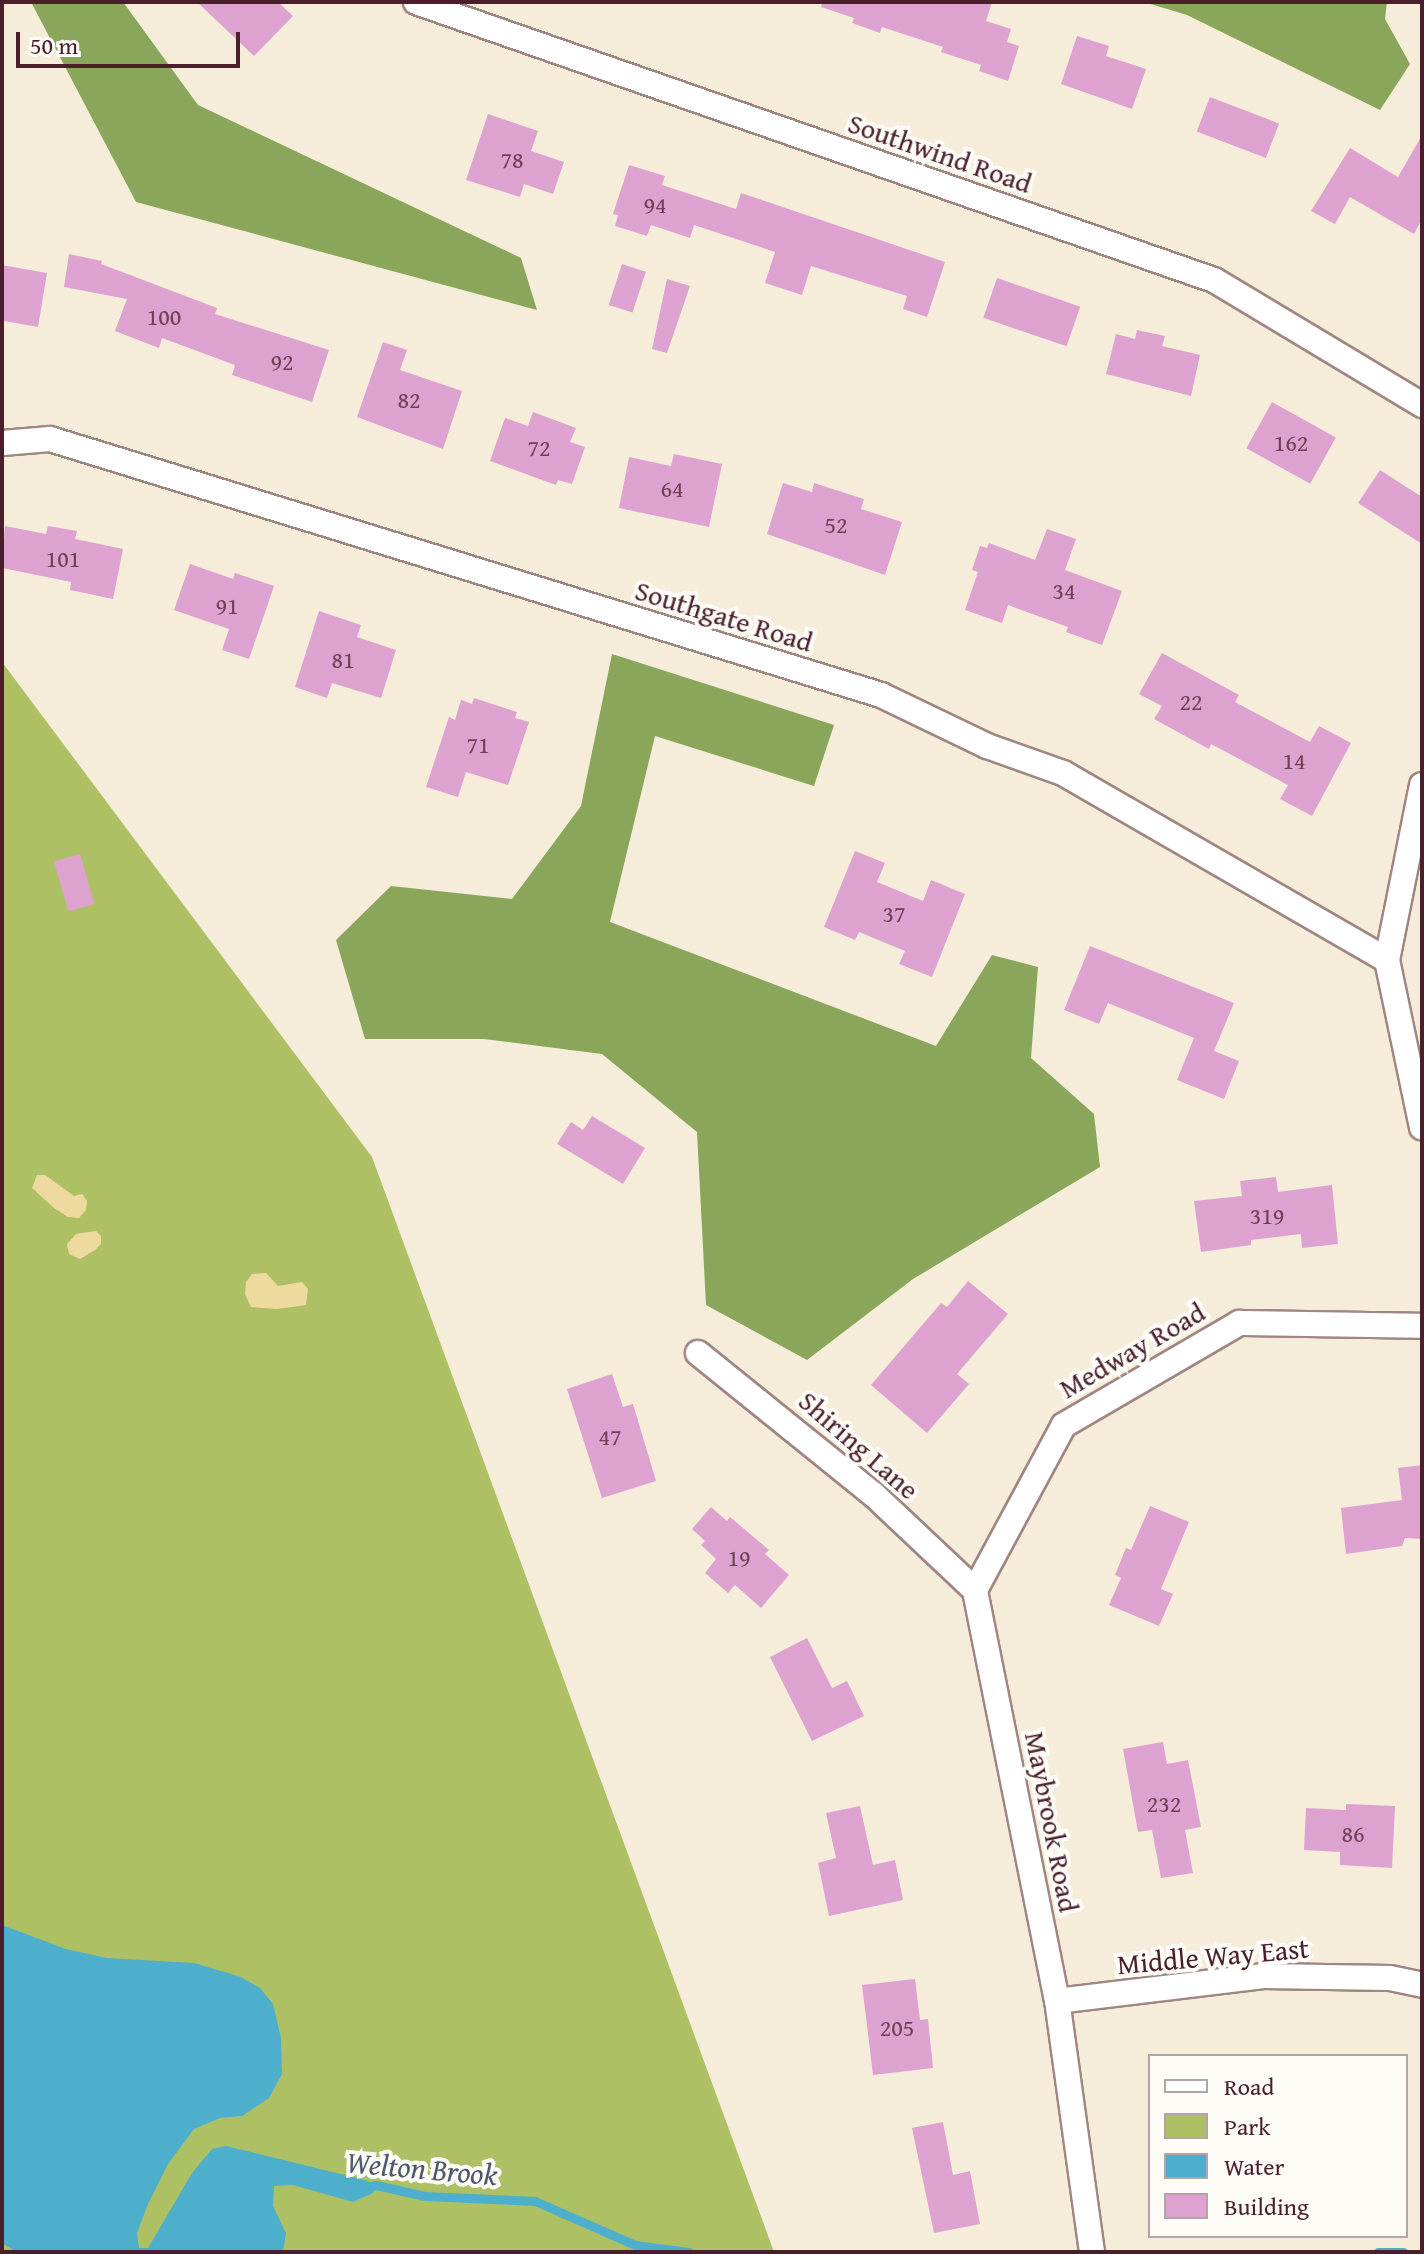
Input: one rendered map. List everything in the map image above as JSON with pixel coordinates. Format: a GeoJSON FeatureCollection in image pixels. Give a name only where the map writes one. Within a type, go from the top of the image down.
{"type":"FeatureCollection","features":[{"type":"Feature","properties":{"kind":"street","name":"Southwind Road"},"geometry":{"type":"LineString","coordinates":[[416,2],[1214,280],[1422,405]]}},
{"type":"Feature","properties":{"kind":"street","name":"Southgate Road"},"geometry":{"type":"LineString","coordinates":[[2,443],[50,439],[881,695],[987,746],[1063,773],[1387,960]]}},
{"type":"Feature","properties":{"kind":"street"},"geometry":{"type":"LineString","coordinates":[[1422,785],[1387,960],[1422,1127]]}},
{"type":"Feature","properties":{"kind":"street","name":"Medway Road"},"geometry":{"type":"LineString","coordinates":[[975,1590],[1064,1425],[1239,1323],[1422,1326]]}},
{"type":"Feature","properties":{"kind":"street","name":"Shiring Lane"},"geometry":{"type":"LineString","coordinates":[[698,1353],[873,1494],[975,1590]]}},
{"type":"Feature","properties":{"kind":"street","name":"Maybrook Road"},"geometry":{"type":"LineString","coordinates":[[975,1590],[1057,2001],[1092,2252]]}},
{"type":"Feature","properties":{"kind":"street","name":"Middle Way East"},"geometry":{"type":"LineString","coordinates":[[1057,2001],[1263,1976],[1390,1978],[1422,1985]]}},
{"type":"Feature","properties":{"kind":"green space"},"geometry":{"type":"Polygon","coordinates":[[[31,2],[123,2],[198,105],[521,258],[537,310],[136,202],[31,2]]]}},
{"type":"Feature","properties":{"kind":"green space"},"geometry":{"type":"Polygon","coordinates":[[[1144,2],[1387,2],[1385,19],[1410,64],[1380,110],[1187,15],[1144,2]]]}},
{"type":"Feature","properties":{"kind":"green space"},"geometry":{"type":"Polygon","coordinates":[[[612,654],[834,725],[814,786],[655,736],[610,922],[936,1046],[992,955],[1038,967],[1031,1058],[1094,1114],[1100,1167],[913,1279],[807,1360],[706,1305],[697,1132],[602,1054],[484,1039],[365,1039],[336,940],[391,886],[512,899],[581,806],[612,654]]]}},
{"type":"Feature","properties":{"kind":"green space"},"geometry":{"type":"Polygon","coordinates":[[[2,662],[372,1157],[774,2252],[2,2252],[2,662]]]}},
{"type":"Feature","properties":{"kind":"sand"},"geometry":{"type":"Polygon","coordinates":[[[37,1175],[45,1175],[74,1196],[82,1194],[87,1201],[86,1210],[79,1218],[68,1217],[54,1208],[32,1188],[37,1175]]]}},
{"type":"Feature","properties":{"kind":"sand"},"geometry":{"type":"Polygon","coordinates":[[[96,1231],[101,1236],[101,1244],[95,1250],[80,1259],[69,1254],[67,1244],[76,1234],[96,1231]]]}},
{"type":"Feature","properties":{"kind":"sand"},"geometry":{"type":"Polygon","coordinates":[[[266,1273],[278,1286],[302,1282],[308,1289],[306,1305],[277,1309],[251,1307],[245,1294],[246,1282],[252,1274],[266,1273]]]}},
{"type":"Feature","properties":{"kind":"water"},"geometry":{"type":"Polygon","coordinates":[[[2,1925],[66,1949],[107,1958],[194,1963],[241,1977],[260,1988],[273,2004],[281,2038],[282,2074],[269,2098],[242,2116],[220,2118],[194,2129],[168,2164],[148,2204],[137,2233],[139,2248],[148,2248],[192,2173],[212,2149],[226,2146],[365,2180],[376,2185],[373,2193],[353,2202],[293,2185],[274,2186],[273,2206],[286,2233],[283,2252],[16,2252],[2,2243],[2,1925]]]}},
{"type":"Feature","properties":{"kind":"building"},"geometry":{"type":"Polygon","coordinates":[[[197,2],[278,2],[293,16],[254,56],[197,2]]]}},
{"type":"Feature","properties":{"kind":"building"},"geometry":{"type":"Polygon","coordinates":[[[822,2],[992,2],[986,21],[1011,29],[1007,42],[1019,46],[1008,81],[979,71],[981,65],[941,52],[943,47],[882,27],[880,33],[852,23],[854,18],[821,7],[822,2]]]}},
{"type":"Feature","properties":{"kind":"building"},"geometry":{"type":"Polygon","coordinates":[[[1077,36],[1109,46],[1106,56],[1146,69],[1132,109],[1061,84],[1077,36]]]}},
{"type":"Feature","properties":{"kind":"building"},"geometry":{"type":"Polygon","coordinates":[[[1210,97],[1279,124],[1266,158],[1197,132],[1210,97]]]}},
{"type":"Feature","properties":{"kind":"building"},"geometry":{"type":"Polygon","coordinates":[[[488,114],[538,131],[531,151],[564,162],[553,194],[524,184],[520,197],[466,180],[488,114]]]}},
{"type":"Feature","properties":{"kind":"building"},"geometry":{"type":"Polygon","coordinates":[[[1422,135],[1422,219],[1414,234],[1350,197],[1335,224],[1311,211],[1350,148],[1398,177],[1422,135]]]}},
{"type":"Feature","properties":{"kind":"building"},"geometry":{"type":"Polygon","coordinates":[[[629,165],[665,176],[662,185],[736,209],[741,193],[945,262],[927,317],[903,309],[907,296],[811,266],[802,295],[765,283],[775,252],[694,225],[690,238],[651,225],[647,236],[615,226],[618,215],[613,214],[629,165]]]}},
{"type":"Feature","properties":{"kind":"building"},"geometry":{"type":"Polygon","coordinates":[[[69,254],[102,261],[101,264],[217,308],[215,314],[329,350],[312,402],[232,375],[235,365],[162,338],[159,348],[115,331],[127,299],[64,287],[69,254]]]}},
{"type":"Feature","properties":{"kind":"building"},"geometry":{"type":"Polygon","coordinates":[[[622,264],[646,272],[632,313],[609,305],[622,264]]]}},
{"type":"Feature","properties":{"kind":"building"},"geometry":{"type":"Polygon","coordinates":[[[2,265],[47,273],[38,327],[4,321],[2,265]]]}},
{"type":"Feature","properties":{"kind":"building"},"geometry":{"type":"Polygon","coordinates":[[[997,278],[1080,307],[1067,346],[983,318],[997,278]]]}},
{"type":"Feature","properties":{"kind":"building"},"geometry":{"type":"Polygon","coordinates":[[[667,279],[690,286],[667,353],[652,349],[667,279]]]}},
{"type":"Feature","properties":{"kind":"building"},"geometry":{"type":"Polygon","coordinates":[[[1137,330],[1165,336],[1162,346],[1200,355],[1191,396],[1106,374],[1116,334],[1135,339],[1137,330]]]}},
{"type":"Feature","properties":{"kind":"building"},"geometry":{"type":"Polygon","coordinates":[[[383,342],[407,350],[400,370],[462,391],[443,449],[357,417],[383,342]]]}},
{"type":"Feature","properties":{"kind":"building"},"geometry":{"type":"Polygon","coordinates":[[[1272,402],[1336,437],[1310,484],[1246,448],[1272,402]]]}},
{"type":"Feature","properties":{"kind":"building"},"geometry":{"type":"Polygon","coordinates":[[[533,412],[576,428],[570,442],[585,447],[572,484],[558,480],[556,485],[490,461],[505,418],[528,426],[533,412]]]}},
{"type":"Feature","properties":{"kind":"building"},"geometry":{"type":"Polygon","coordinates":[[[674,454],[722,464],[709,527],[619,508],[629,457],[671,466],[674,454]]]}},
{"type":"Feature","properties":{"kind":"building"},"geometry":{"type":"Polygon","coordinates":[[[1380,470],[1422,497],[1422,544],[1358,503],[1380,470]]]}},
{"type":"Feature","properties":{"kind":"building"},"geometry":{"type":"Polygon","coordinates":[[[783,483],[812,492],[814,483],[864,499],[861,509],[902,522],[885,575],[767,534],[783,483]]]}},
{"type":"Feature","properties":{"kind":"building"},"geometry":{"type":"Polygon","coordinates":[[[5,526],[46,534],[48,526],[77,531],[75,539],[123,549],[113,599],[70,590],[71,582],[2,568],[5,526]]]}},
{"type":"Feature","properties":{"kind":"building"},"geometry":{"type":"Polygon","coordinates":[[[1047,529],[1076,539],[1065,570],[1122,591],[1102,645],[1066,632],[1068,627],[1008,605],[1002,623],[965,610],[978,572],[972,570],[980,546],[987,548],[989,543],[1035,560],[1047,529]]]}},
{"type":"Feature","properties":{"kind":"building"},"geometry":{"type":"Polygon","coordinates":[[[190,564],[233,579],[235,573],[274,586],[249,659],[222,650],[229,629],[174,610],[190,564]]]}},
{"type":"Feature","properties":{"kind":"building"},"geometry":{"type":"Polygon","coordinates":[[[319,611],[361,625],[357,637],[396,650],[381,698],[332,683],[327,698],[295,687],[319,611]]]}},
{"type":"Feature","properties":{"kind":"building"},"geometry":{"type":"Polygon","coordinates":[[[1162,653],[1239,695],[1235,702],[1310,742],[1319,726],[1351,743],[1312,816],[1280,799],[1288,785],[1211,744],[1209,749],[1154,719],[1162,706],[1139,694],[1162,653]]]}},
{"type":"Feature","properties":{"kind":"building"},"geometry":{"type":"Polygon","coordinates":[[[474,698],[517,712],[515,718],[529,722],[508,785],[466,772],[458,797],[426,787],[449,717],[455,720],[461,700],[472,704],[474,698]]]}},
{"type":"Feature","properties":{"kind":"building"},"geometry":{"type":"Polygon","coordinates":[[[855,851],[885,863],[877,882],[923,901],[931,880],[965,894],[932,977],[899,964],[905,951],[859,932],[855,940],[824,927],[855,851]]]}},
{"type":"Feature","properties":{"kind":"building"},"geometry":{"type":"Polygon","coordinates":[[[80,854],[94,904],[68,911],[54,861],[80,854]]]}},
{"type":"Feature","properties":{"kind":"building"},"geometry":{"type":"Polygon","coordinates":[[[1090,946],[1234,1003],[1214,1051],[1239,1061],[1224,1099],[1177,1080],[1194,1038],[1108,1003],[1099,1024],[1064,1010],[1090,946]]]}},
{"type":"Feature","properties":{"kind":"building"},"geometry":{"type":"Polygon","coordinates":[[[592,1116],[645,1148],[623,1184],[557,1144],[571,1122],[583,1130],[592,1116]]]}},
{"type":"Feature","properties":{"kind":"building"},"geometry":{"type":"Polygon","coordinates":[[[1276,1177],[1278,1192],[1332,1185],[1338,1244],[1302,1248],[1301,1234],[1251,1240],[1251,1245],[1201,1252],[1194,1201],[1242,1196],[1240,1181],[1276,1177]]]}},
{"type":"Feature","properties":{"kind":"building"},"geometry":{"type":"Polygon","coordinates":[[[968,1281],[1008,1314],[957,1374],[969,1384],[927,1433],[871,1385],[941,1303],[947,1307],[968,1281]]]}},
{"type":"Feature","properties":{"kind":"building"},"geometry":{"type":"Polygon","coordinates":[[[612,1374],[623,1407],[633,1404],[656,1481],[602,1498],[567,1389],[612,1374]]]}},
{"type":"Feature","properties":{"kind":"building"},"geometry":{"type":"Polygon","coordinates":[[[1422,1465],[1422,1539],[1405,1538],[1402,1546],[1346,1554],[1341,1508],[1402,1500],[1398,1468],[1422,1465]]]}},
{"type":"Feature","properties":{"kind":"building"},"geometry":{"type":"Polygon","coordinates":[[[1150,1506],[1189,1522],[1161,1589],[1173,1594],[1159,1626],[1109,1605],[1121,1578],[1115,1575],[1126,1548],[1131,1550],[1150,1506]]]}},
{"type":"Feature","properties":{"kind":"building"},"geometry":{"type":"Polygon","coordinates":[[[711,1507],[727,1521],[730,1517],[769,1550],[765,1554],[789,1575],[761,1608],[735,1585],[728,1593],[705,1573],[716,1559],[701,1545],[705,1541],[692,1529],[711,1507]]]}},
{"type":"Feature","properties":{"kind":"building"},"geometry":{"type":"Polygon","coordinates":[[[807,1638],[832,1688],[847,1681],[864,1716],[812,1741],[770,1657],[807,1638]]]}},
{"type":"Feature","properties":{"kind":"building"},"geometry":{"type":"Polygon","coordinates":[[[1163,1742],[1167,1764],[1188,1760],[1201,1827],[1185,1830],[1193,1873],[1161,1878],[1152,1830],[1138,1832],[1123,1749],[1163,1742]]]}},
{"type":"Feature","properties":{"kind":"building"},"geometry":{"type":"Polygon","coordinates":[[[1346,1804],[1395,1806],[1392,1868],[1340,1865],[1340,1852],[1304,1850],[1306,1808],[1346,1810],[1346,1804]]]}},
{"type":"Feature","properties":{"kind":"building"},"geometry":{"type":"Polygon","coordinates":[[[860,1806],[873,1865],[895,1860],[903,1900],[829,1916],[818,1863],[836,1858],[826,1813],[860,1806]]]}},
{"type":"Feature","properties":{"kind":"building"},"geometry":{"type":"Polygon","coordinates":[[[915,1979],[920,2020],[928,2019],[933,2068],[873,2075],[862,1985],[915,1979]]]}},
{"type":"Feature","properties":{"kind":"building"},"geometry":{"type":"Polygon","coordinates":[[[943,2122],[953,2175],[970,2171],[980,2224],[934,2233],[912,2128],[943,2122]]]}},
{"type":"Feature","properties":{"kind":"waterway","name":"Welton Brook"},"geometry":{"type":"LineString","coordinates":[[367,2187],[376,2185],[425,2196],[535,2201],[635,2245],[689,2252]]}},
{"type":"Feature","properties":{"kind":"waterway","name":"Welton Brook"},"geometry":{"type":"LineString","coordinates":[[1378,2252],[1403,2252]]}}]}
